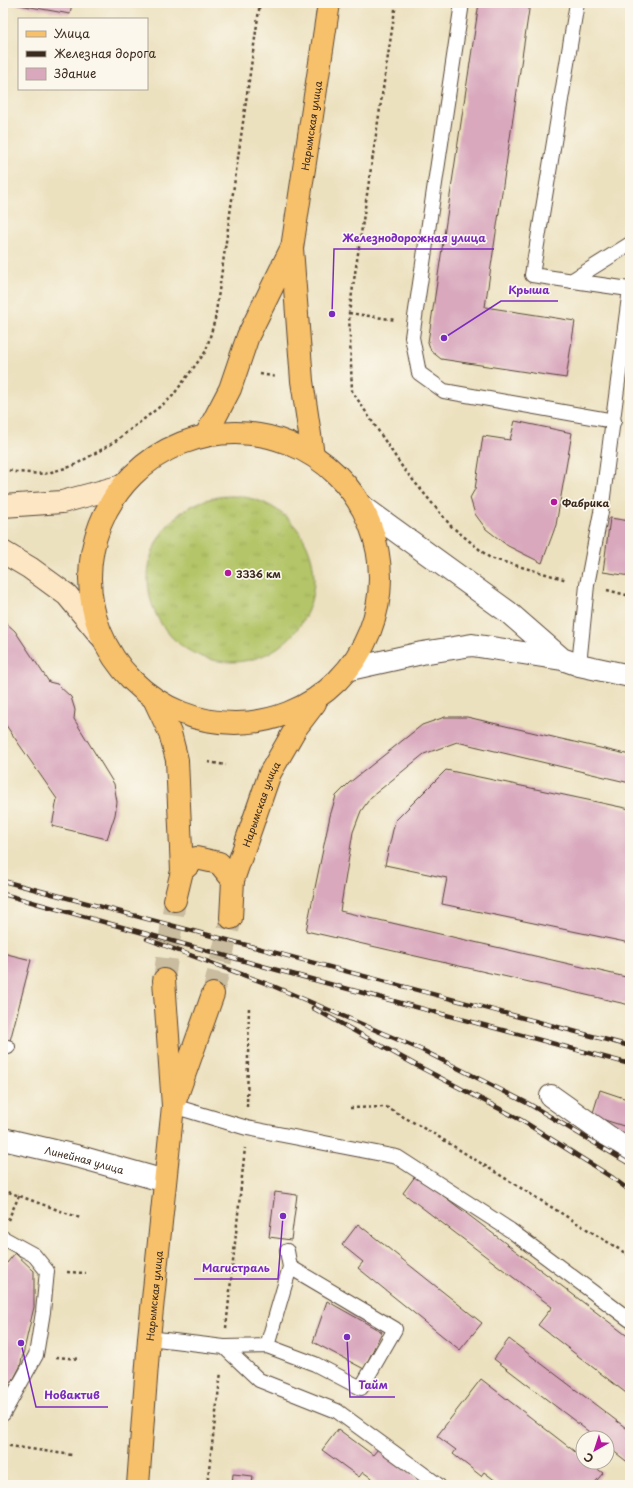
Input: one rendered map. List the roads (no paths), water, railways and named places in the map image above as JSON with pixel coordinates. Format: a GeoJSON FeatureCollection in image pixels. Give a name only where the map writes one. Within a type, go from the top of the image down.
{"type":"FeatureCollection","features":[{"type":"Feature","properties":{"kind":"main road","name":"Нарымская улица"},"geometry":{"type":"LineString","coordinates":[[292,248],[329,3]]}},
{"type":"Feature","properties":{"kind":"main road"},"geometry":{"type":"LineString","coordinates":[[206,435],[230,389],[248,336],[292,248]]}},
{"type":"Feature","properties":{"kind":"main road"},"geometry":{"type":"LineString","coordinates":[[292,248],[302,381],[313,454]]}},
{"type":"Feature","properties":{"kind":"main road"},"geometry":{"type":"LineString","coordinates":[[3,552],[30,568],[67,595],[100,635],[122,671],[154,699],[187,716],[224,724],[254,723],[284,716],[316,700],[350,669],[369,637],[380,601],[379,552],[363,506],[341,478],[313,454],[288,442],[261,434],[234,432],[206,435],[161,452],[140,467],[122,486],[103,515],[92,548],[90,592],[100,635]]}},
{"type":"Feature","properties":{"kind":"main road"},"geometry":{"type":"LineString","coordinates":[[3,506],[62,502],[122,486]]}},
{"type":"Feature","properties":{"kind":"main road"},"geometry":{"type":"LineString","coordinates":[[154,699],[170,733],[178,760],[182,871],[175,900]]}},
{"type":"Feature","properties":{"kind":"main road","name":"Нарымская улица"},"geometry":{"type":"LineString","coordinates":[[231,918],[232,880],[270,773],[296,728],[316,700]]}},
{"type":"Feature","properties":{"kind":"main road"},"geometry":{"type":"LineString","coordinates":[[182,871],[196,858],[219,863],[232,880]]}},
{"type":"Feature","properties":{"kind":"main road","name":"Нарымская улица"},"geometry":{"type":"LineString","coordinates":[[138,1485],[149,1338],[173,1106],[164,980]]}},
{"type":"Feature","properties":{"kind":"main road","name":"Нарымская улица"},"geometry":{"type":"LineString","coordinates":[[173,1106],[213,994]]}},
{"type":"Feature","properties":{"kind":"street"},"geometry":{"type":"LineString","coordinates":[[363,506],[508,612],[571,662]]}},
{"type":"Feature","properties":{"kind":"street"},"geometry":{"type":"LineString","coordinates":[[350,669],[422,653],[472,645],[571,662],[630,676]]}},
{"type":"Feature","properties":{"kind":"street"},"geometry":{"type":"LineString","coordinates":[[551,1096],[630,1152]]}},
{"type":"Feature","properties":{"kind":"street","name":"Линейная улица"},"geometry":{"type":"LineString","coordinates":[[3,1139],[80,1157],[165,1181]]}},
{"type":"Feature","properties":{"kind":"lane"},"geometry":{"type":"LineString","coordinates":[[462,3],[412,337],[419,373],[444,392],[614,421]]}},
{"type":"Feature","properties":{"kind":"lane"},"geometry":{"type":"LineString","coordinates":[[571,662],[601,512],[630,289],[532,275],[578,3]]}},
{"type":"Feature","properties":{"kind":"lane"},"geometry":{"type":"LineString","coordinates":[[571,281],[630,244]]}},
{"type":"Feature","properties":{"kind":"lane"},"geometry":{"type":"LineString","coordinates":[[173,1106],[247,1128],[398,1157],[510,1230],[630,1320]]}},
{"type":"Feature","properties":{"kind":"lane"},"geometry":{"type":"LineString","coordinates":[[3,1238],[34,1255],[47,1271],[43,1312],[36,1355],[3,1414]]}},
{"type":"Feature","properties":{"kind":"lane"},"geometry":{"type":"LineString","coordinates":[[267,1346],[290,1267],[287,1251]]}},
{"type":"Feature","properties":{"kind":"lane"},"geometry":{"type":"LineString","coordinates":[[149,1338],[224,1347],[267,1346],[315,1364],[361,1388],[396,1329],[290,1267]]}},
{"type":"Feature","properties":{"kind":"lane"},"geometry":{"type":"LineString","coordinates":[[224,1347],[259,1380],[337,1411],[438,1485]]}},
{"type":"Feature","properties":{"kind":"tunnel"},"geometry":{"type":"LineString","coordinates":[[164,980],[175,900]]}},
{"type":"Feature","properties":{"kind":"tunnel"},"geometry":{"type":"LineString","coordinates":[[213,994],[231,918]]}},
{"type":"Feature","properties":{"kind":"railway"},"geometry":{"type":"LineString","coordinates":[[3,881],[630,1046]]}},
{"type":"Feature","properties":{"kind":"railway"},"geometry":{"type":"LineString","coordinates":[[3,894],[277,970],[630,1064]]}},
{"type":"Feature","properties":{"kind":"railway"},"geometry":{"type":"LineString","coordinates":[[147,939],[273,986],[422,1050],[529,1104],[630,1164]]}},
{"type":"Feature","properties":{"kind":"railway"},"geometry":{"type":"LineString","coordinates":[[313,1008],[414,1064],[521,1120],[613,1178],[630,1191]]}},
{"type":"Feature","properties":{"kind":"place","name":"Железнодорожная улица"},"geometry":{"type":"Point","coordinates":[332,314]}},
{"type":"Feature","properties":{"kind":"place","name":"Крыша"},"geometry":{"type":"Point","coordinates":[444,338]}},
{"type":"Feature","properties":{"kind":"place","name":"Фабрика"},"geometry":{"type":"Point","coordinates":[554,502]}},
{"type":"Feature","properties":{"kind":"place","name":"3336 км"},"geometry":{"type":"Point","coordinates":[228,573]}},
{"type":"Feature","properties":{"kind":"place","name":"Магистраль"},"geometry":{"type":"Point","coordinates":[283,1216]}},
{"type":"Feature","properties":{"kind":"place","name":"Тайм"},"geometry":{"type":"Point","coordinates":[347,1337]}},
{"type":"Feature","properties":{"kind":"place","name":"Новактив"},"geometry":{"type":"Point","coordinates":[21,1343]}}]}
